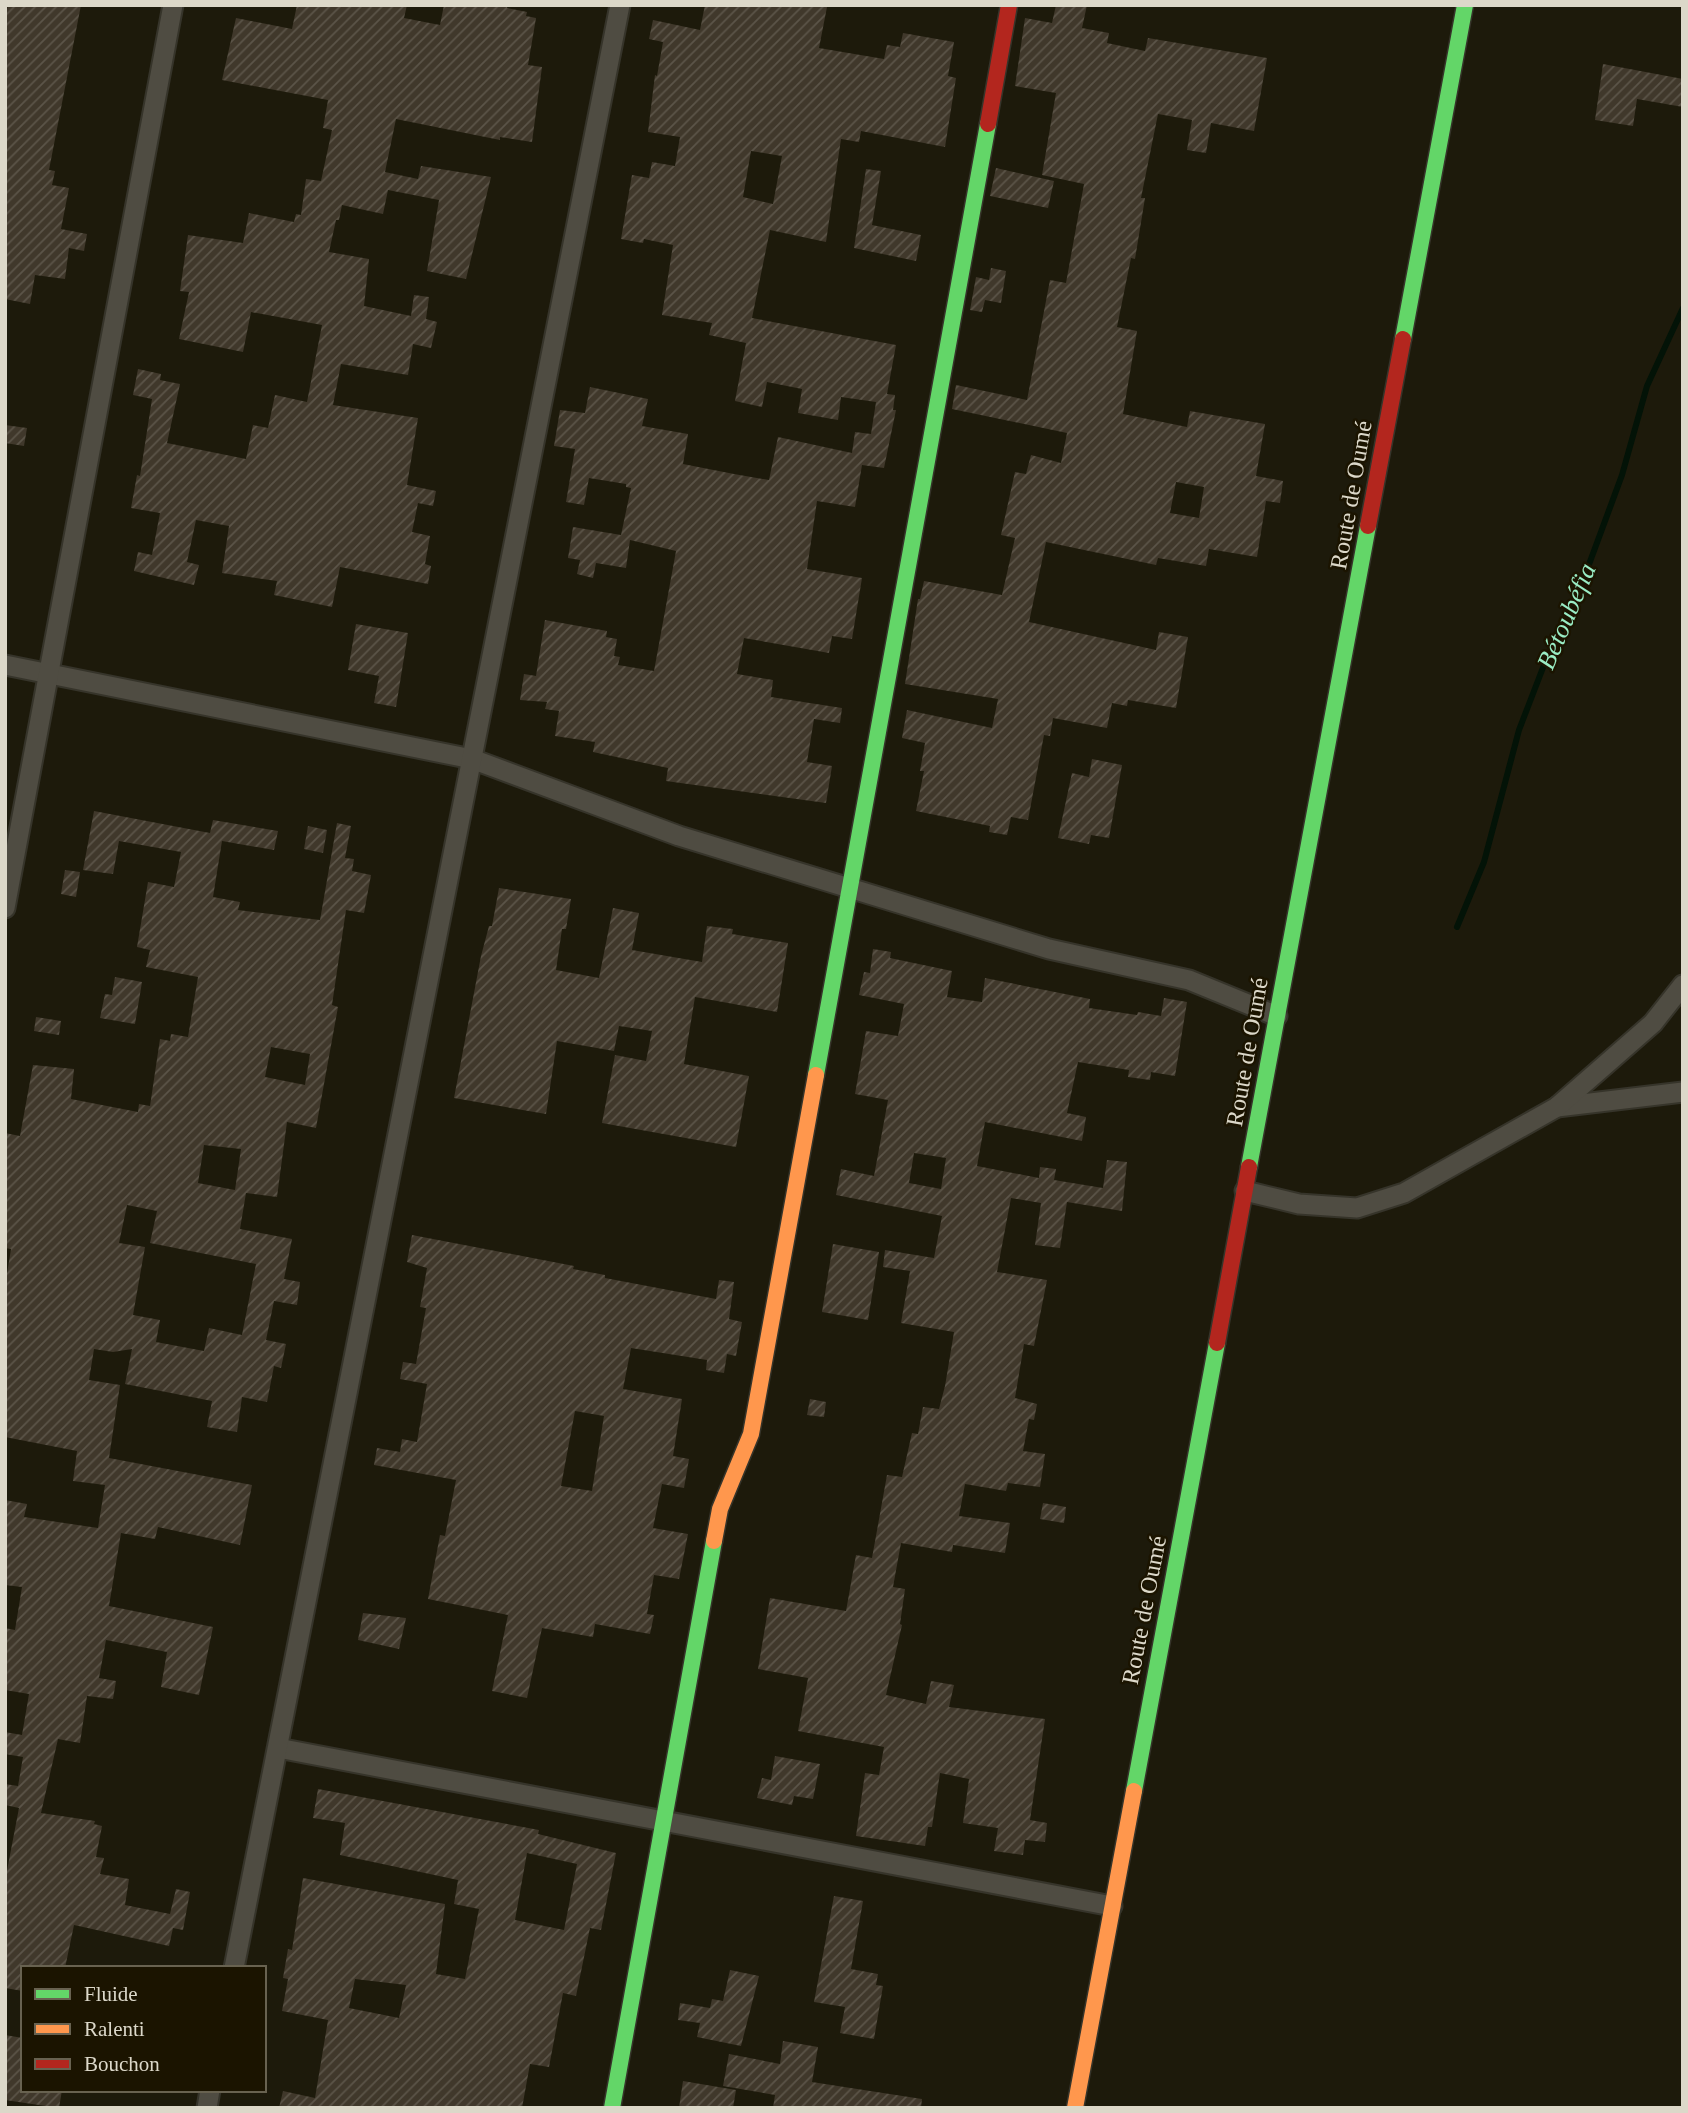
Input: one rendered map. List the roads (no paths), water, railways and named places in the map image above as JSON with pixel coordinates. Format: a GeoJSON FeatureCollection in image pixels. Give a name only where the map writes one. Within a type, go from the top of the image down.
{"type":"FeatureCollection","features":[{"type":"Feature","properties":{"kind":"street"},"geometry":{"type":"LineString","coordinates":[[5,908],[173,5]]}},
{"type":"Feature","properties":{"kind":"street"},"geometry":{"type":"LineString","coordinates":[[234,1966],[620,5]]}},
{"type":"Feature","properties":{"kind":"street"},"geometry":{"type":"LineString","coordinates":[[612,2108],[720,1508],[751,1434],[1009,5]]}},
{"type":"Feature","properties":{"kind":"street","name":"Route de Oumé"},"geometry":{"type":"LineString","coordinates":[[1075,2108],[1465,5]]}},
{"type":"Feature","properties":{"kind":"street"},"geometry":{"type":"LineString","coordinates":[[5,665],[472,758],[678,835],[849,890],[1049,949],[1189,980],[1277,1016]]}},
{"type":"Feature","properties":{"kind":"street"},"geometry":{"type":"LineString","coordinates":[[1245,1192],[1299,1204],[1357,1208],[1404,1194],[1558,1107],[1653,1023],[1683,985]]}},
{"type":"Feature","properties":{"kind":"street"},"geometry":{"type":"LineString","coordinates":[[1558,1107],[1683,1092]]}},
{"type":"Feature","properties":{"kind":"street"},"geometry":{"type":"LineString","coordinates":[[278,1748],[1112,1906]]}},
{"type":"Feature","properties":{"kind":"waterway","name":"Bétoubéfia"},"geometry":{"type":"LineString","coordinates":[[1457,927],[1484,862],[1519,730],[1544,665],[1574,605],[1622,475],[1647,386],[1683,308]]}}]}
